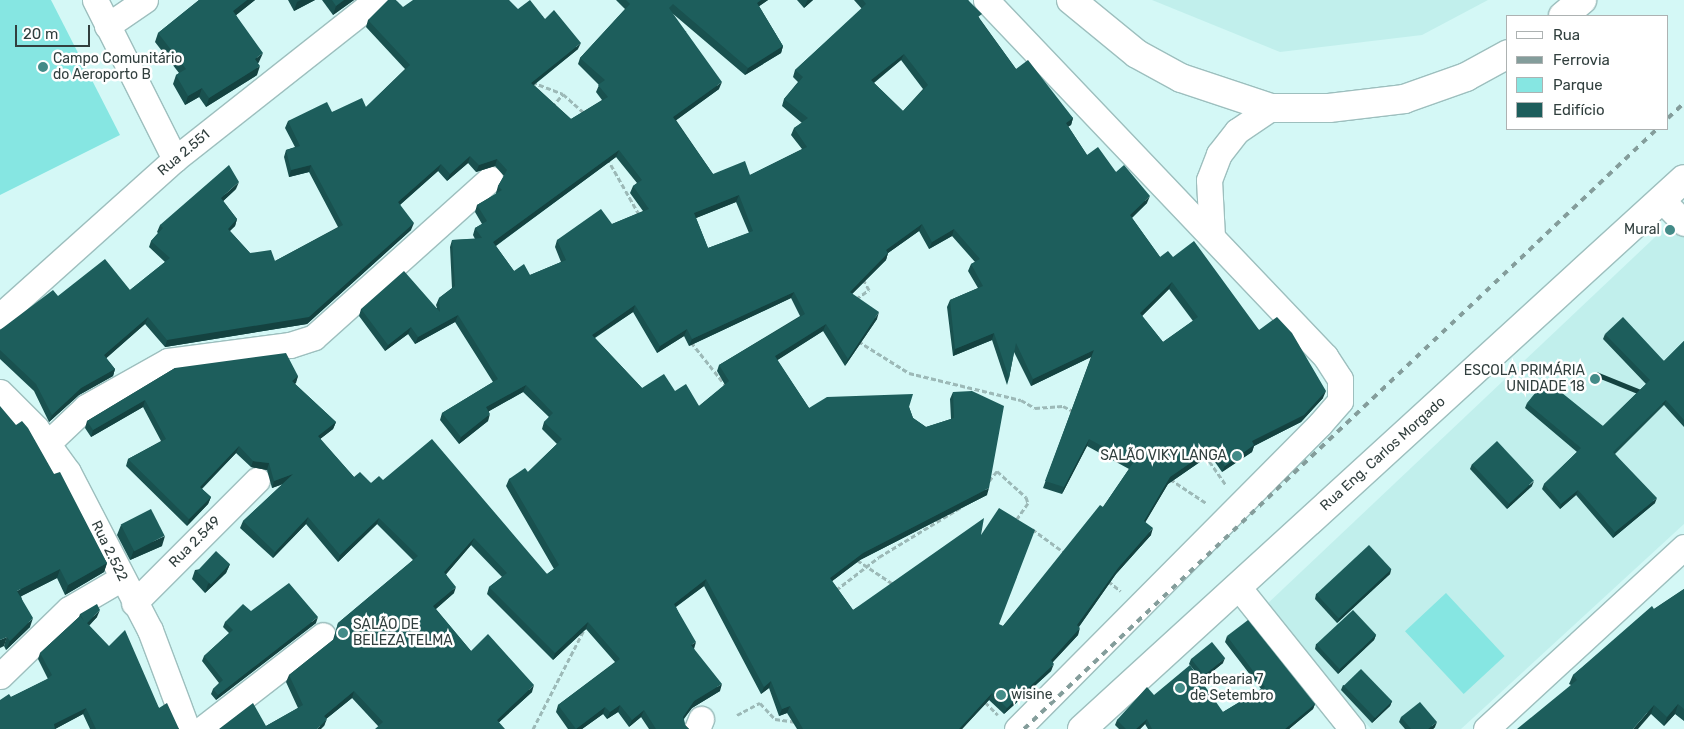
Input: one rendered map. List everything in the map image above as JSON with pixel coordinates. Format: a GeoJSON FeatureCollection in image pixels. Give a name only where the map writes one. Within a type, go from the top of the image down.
{"type":"FeatureCollection","features":[{"type":"Feature","properties":{"kind":"street"},"geometry":{"type":"LineString","coordinates":[[95,0],[175,159]]}},
{"type":"Feature","properties":{"kind":"street"},"geometry":{"type":"LineString","coordinates":[[107,26],[145,0]]}},
{"type":"Feature","properties":{"kind":"street","name":"Rua 2.551"},"geometry":{"type":"LineString","coordinates":[[0,316],[175,159],[376,0]]}},
{"type":"Feature","properties":{"kind":"street"},"geometry":{"type":"LineString","coordinates":[[986,0],[1325,356],[1340,379],[1340,401],[1140,602],[1009,724]]}},
{"type":"Feature","properties":{"kind":"street"},"geometry":{"type":"LineString","coordinates":[[1071,0],[1137,54],[1190,81],[1272,108],[1329,108],[1404,99],[1466,76],[1506,55]]}},
{"type":"Feature","properties":{"kind":"street"},"geometry":{"type":"LineString","coordinates":[[1564,15],[1582,0]]}},
{"type":"Feature","properties":{"kind":"street"},"geometry":{"type":"LineString","coordinates":[[1212,238],[1209,180],[1219,154],[1237,131],[1272,108]]}},
{"type":"Feature","properties":{"kind":"street"},"geometry":{"type":"LineString","coordinates":[[48,443],[86,407],[168,361],[290,345],[314,337],[490,179]]}},
{"type":"Feature","properties":{"kind":"street","name":"Rua Eng. Carlos Morgado"},"geometry":{"type":"LineString","coordinates":[[1087,728],[1684,179]]}},
{"type":"Feature","properties":{"kind":"street"},"geometry":{"type":"LineString","coordinates":[[1662,200],[1684,223]]}},
{"type":"Feature","properties":{"kind":"street","name":"Rua 2.522"},"geometry":{"type":"LineString","coordinates":[[0,392],[48,443],[68,472],[167,672],[187,729]]}},
{"type":"Feature","properties":{"kind":"street","name":"Rua 2.549"},"geometry":{"type":"LineString","coordinates":[[134,603],[256,480]]}},
{"type":"Feature","properties":{"kind":"street"},"geometry":{"type":"LineString","coordinates":[[1486,729],[1683,550]]}},
{"type":"Feature","properties":{"kind":"street"},"geometry":{"type":"LineString","coordinates":[[0,676],[69,609],[122,578]]}},
{"type":"Feature","properties":{"kind":"street"},"geometry":{"type":"LineString","coordinates":[[1238,588],[1352,729]]}},
{"type":"Feature","properties":{"kind":"street"},"geometry":{"type":"LineString","coordinates":[[202,729],[323,635]]}},
{"type":"Feature","properties":{"kind":"path"},"geometry":{"type":"LineString","coordinates":[[528,79],[564,94],[591,114]]}},
{"type":"Feature","properties":{"kind":"path"},"geometry":{"type":"LineString","coordinates":[[544,115],[564,94]]}},
{"type":"Feature","properties":{"kind":"path"},"geometry":{"type":"LineString","coordinates":[[603,150],[642,223]]}},
{"type":"Feature","properties":{"kind":"path"},"geometry":{"type":"LineString","coordinates":[[850,305],[869,290],[856,273]]}},
{"type":"Feature","properties":{"kind":"path"},"geometry":{"type":"LineString","coordinates":[[854,338],[908,373],[1021,400],[1035,408],[1063,406],[1080,415]]}},
{"type":"Feature","properties":{"kind":"path"},"geometry":{"type":"LineString","coordinates":[[689,339],[731,394]]}},
{"type":"Feature","properties":{"kind":"path"},"geometry":{"type":"LineString","coordinates":[[1200,449],[1231,510]]}},
{"type":"Feature","properties":{"kind":"path"},"geometry":{"type":"LineString","coordinates":[[984,486],[997,471],[1026,498],[1028,503],[1014,517],[1021,521]]}},
{"type":"Feature","properties":{"kind":"path"},"geometry":{"type":"LineString","coordinates":[[1165,474],[1231,510]]}},
{"type":"Feature","properties":{"kind":"path"},"geometry":{"type":"LineString","coordinates":[[842,598],[836,589],[865,567],[967,503]]}},
{"type":"Feature","properties":{"kind":"path"},"geometry":{"type":"LineString","coordinates":[[1028,525],[1070,556]]}},
{"type":"Feature","properties":{"kind":"path"},"geometry":{"type":"LineString","coordinates":[[855,557],[865,567],[901,589]]}},
{"type":"Feature","properties":{"kind":"path"},"geometry":{"type":"LineString","coordinates":[[1101,577],[1140,602]]}},
{"type":"Feature","properties":{"kind":"path"},"geometry":{"type":"LineString","coordinates":[[533,729],[588,622]]}},
{"type":"Feature","properties":{"kind":"path"},"geometry":{"type":"LineString","coordinates":[[983,699],[1009,724]]}},
{"type":"Feature","properties":{"kind":"path"},"geometry":{"type":"LineString","coordinates":[[737,715],[760,703],[783,723],[804,719]]}},
{"type":"Feature","properties":{"kind":"shaded area"},"geometry":{"type":"Polygon","coordinates":[[[1152,0],[1488,0],[1422,35],[1280,52],[1152,0]]]}},
{"type":"Feature","properties":{"kind":"shaded area","name":"ESCOLA PRIMÁRIA UNIDADE 18"},"geometry":{"type":"Polygon","coordinates":[[[1671,222],[1684,235],[1684,524],[1461,729],[1371,729],[1264,607],[1671,222]]]}},
{"type":"Feature","properties":{"kind":"green space","name":"Campo Comunitário do Aeroporto B"},"geometry":{"type":"Polygon","coordinates":[[[0,0],[51,0],[120,135],[0,195],[0,0]]]}},
{"type":"Feature","properties":{"kind":"green space"},"geometry":{"type":"Polygon","coordinates":[[[1446,593],[1505,656],[1464,694],[1405,631],[1446,593]]]}},
{"type":"Feature","properties":{"kind":"building"},"geometry":{"type":"Polygon","coordinates":[[[199,0],[247,0],[233,11],[263,53],[255,59],[260,66],[209,98],[202,88],[188,96],[176,75],[186,69],[158,33],[199,0]]]}},
{"type":"Feature","properties":{"kind":"building"},"geometry":{"type":"Polygon","coordinates":[[[332,0],[344,0],[336,6],[332,0]]]}},
{"type":"Feature","properties":{"kind":"building"},"geometry":{"type":"Polygon","coordinates":[[[388,0],[396,0],[403,7],[413,0],[509,0],[518,9],[530,0],[545,19],[554,10],[581,43],[531,83],[571,119],[608,97],[598,85],[605,80],[580,58],[630,4],[626,0],[761,0],[757,3],[783,46],[748,68],[673,4],[669,8],[722,82],[673,117],[713,174],[745,161],[750,175],[807,147],[794,128],[808,118],[784,99],[803,77],[795,70],[866,4],[863,0],[968,0],[982,14],[978,17],[1016,69],[1028,60],[1073,118],[1066,123],[1087,155],[1098,147],[1116,172],[1124,165],[1150,196],[1130,215],[1160,257],[1168,251],[1173,257],[1194,241],[1259,330],[1277,317],[1292,333],[1326,391],[1304,415],[1252,441],[1254,445],[1225,466],[1212,448],[1170,477],[1144,521],[1153,528],[1118,568],[1077,625],[1080,628],[1051,660],[1054,664],[1007,708],[992,693],[959,729],[803,729],[790,706],[782,709],[771,681],[764,687],[706,579],[674,604],[696,642],[691,645],[722,684],[694,701],[683,717],[685,725],[689,729],[656,729],[644,710],[632,720],[620,705],[610,712],[605,707],[576,729],[558,705],[620,659],[588,622],[555,653],[489,587],[507,573],[474,538],[444,572],[456,587],[433,606],[471,651],[488,634],[534,685],[497,720],[505,729],[375,729],[383,722],[354,691],[324,716],[327,719],[317,729],[219,729],[253,703],[266,726],[303,705],[289,675],[334,639],[338,623],[418,556],[379,518],[340,555],[308,517],[275,552],[243,521],[293,474],[274,481],[269,463],[253,461],[239,446],[200,487],[211,497],[189,519],[128,459],[166,439],[145,400],[93,430],[87,421],[175,368],[286,353],[298,376],[292,381],[336,422],[318,436],[354,477],[360,472],[371,483],[379,476],[383,480],[432,439],[547,574],[559,565],[509,479],[525,468],[528,472],[562,439],[544,422],[553,413],[526,385],[486,407],[490,414],[461,437],[442,413],[498,379],[458,315],[418,337],[411,327],[388,345],[361,309],[404,271],[440,312],[439,298],[455,286],[452,240],[482,238],[475,228],[487,221],[477,205],[502,190],[498,186],[507,170],[497,159],[479,165],[470,156],[450,174],[441,164],[398,202],[414,223],[309,317],[167,340],[148,317],[104,355],[115,369],[81,388],[52,415],[36,384],[0,350],[0,330],[53,290],[58,296],[105,259],[130,290],[170,258],[151,241],[163,228],[160,225],[229,165],[239,182],[221,198],[237,219],[228,229],[250,253],[271,250],[275,261],[343,225],[311,165],[291,170],[286,150],[300,146],[288,121],[327,102],[332,112],[362,98],[366,107],[410,65],[368,20],[388,0]],[[904,54],[871,80],[903,111],[928,85],[904,54]],[[619,150],[493,242],[514,271],[524,264],[530,275],[566,260],[557,240],[601,209],[612,224],[649,209],[633,186],[642,180],[619,150]],[[739,195],[694,213],[708,248],[753,231],[739,195]],[[922,224],[886,250],[888,253],[850,292],[879,312],[848,359],[826,324],[775,356],[809,408],[827,397],[913,394],[909,407],[913,418],[926,427],[954,418],[953,392],[972,391],[1004,406],[989,488],[863,553],[830,578],[853,610],[984,518],[981,535],[999,508],[1035,530],[999,624],[1003,626],[1100,505],[1103,507],[1133,463],[1089,439],[1064,487],[1045,481],[1094,350],[1033,379],[1016,343],[1009,378],[994,333],[955,349],[950,300],[983,286],[971,264],[980,259],[954,229],[932,242],[922,224]],[[1172,282],[1140,313],[1163,342],[1198,317],[1172,282]],[[794,292],[692,339],[687,329],[660,346],[635,305],[592,335],[642,388],[664,374],[675,391],[686,384],[699,406],[729,381],[719,365],[805,314],[794,292]]]}},
{"type":"Feature","properties":{"kind":"building"},"geometry":{"type":"Polygon","coordinates":[[[1623,317],[1664,361],[1684,341],[1684,420],[1666,400],[1613,452],[1657,498],[1615,532],[1578,490],[1561,504],[1544,484],[1581,448],[1527,403],[1546,380],[1603,426],[1650,380],[1605,334],[1623,317]]]}},
{"type":"Feature","properties":{"kind":"building"},"geometry":{"type":"Polygon","coordinates":[[[0,406],[16,425],[22,421],[28,428],[54,474],[60,472],[107,563],[68,585],[60,569],[17,591],[33,618],[10,641],[7,637],[0,640],[0,406]]]}},
{"type":"Feature","properties":{"kind":"building"},"geometry":{"type":"Polygon","coordinates":[[[1497,441],[1534,480],[1509,504],[1472,464],[1497,441]]]}},
{"type":"Feature","properties":{"kind":"building"},"geometry":{"type":"Polygon","coordinates":[[[151,509],[165,536],[134,551],[121,524],[151,509]]]}},
{"type":"Feature","properties":{"kind":"building"},"geometry":{"type":"Polygon","coordinates":[[[1369,545],[1392,569],[1339,618],[1316,594],[1369,545]]]}},
{"type":"Feature","properties":{"kind":"building"},"geometry":{"type":"Polygon","coordinates":[[[216,551],[230,564],[211,584],[197,571],[216,551]]]}},
{"type":"Feature","properties":{"kind":"building"},"geometry":{"type":"Polygon","coordinates":[[[289,583],[318,617],[218,695],[213,689],[223,680],[204,656],[233,630],[225,622],[243,604],[251,611],[289,583]]]}},
{"type":"Feature","properties":{"kind":"building"},"geometry":{"type":"Polygon","coordinates":[[[1684,589],[1684,709],[1678,704],[1667,717],[1654,705],[1633,729],[1517,729],[1577,680],[1573,675],[1652,606],[1654,609],[1684,589]]]}},
{"type":"Feature","properties":{"kind":"building"},"geometry":{"type":"Polygon","coordinates":[[[97,604],[100,610],[87,623],[109,646],[125,630],[159,708],[167,703],[179,729],[96,729],[86,708],[54,724],[55,729],[0,729],[0,700],[9,694],[11,697],[52,675],[40,653],[80,616],[84,621],[80,614],[97,604]]]}},
{"type":"Feature","properties":{"kind":"building"},"geometry":{"type":"Polygon","coordinates":[[[1353,610],[1376,635],[1340,669],[1316,644],[1353,610]]]}},
{"type":"Feature","properties":{"kind":"building"},"geometry":{"type":"Polygon","coordinates":[[[1248,620],[1315,704],[1285,729],[1152,729],[1147,719],[1136,729],[1126,729],[1117,720],[1147,687],[1154,695],[1190,665],[1223,712],[1265,687],[1227,636],[1248,620]]]}},
{"type":"Feature","properties":{"kind":"building"},"geometry":{"type":"Polygon","coordinates":[[[1212,642],[1225,658],[1204,675],[1191,659],[1212,642]]]}},
{"type":"Feature","properties":{"kind":"building"},"geometry":{"type":"Polygon","coordinates":[[[1361,669],[1392,701],[1375,718],[1344,686],[1361,669]]]}},
{"type":"Feature","properties":{"kind":"building"},"geometry":{"type":"Polygon","coordinates":[[[1420,702],[1437,722],[1428,729],[1411,729],[1401,717],[1420,702]]]}},
{"type":"Feature","properties":{"kind":"railway"},"geometry":{"type":"LineString","coordinates":[[1669,117],[1684,103]]}},
{"type":"Feature","properties":{"kind":"railway"},"geometry":{"type":"LineString","coordinates":[[1024,729],[1656,130]]}},
{"type":"Feature","properties":{"kind":"place","name":"Campo Comunitário do Aeroporto B"},"geometry":{"type":"Point","coordinates":[43,67]}},
{"type":"Feature","properties":{"kind":"place","name":"Mural"},"geometry":{"type":"Point","coordinates":[1670,230]}},
{"type":"Feature","properties":{"kind":"place","name":"ESCOLA PRIMÁRIA UNIDADE 18"},"geometry":{"type":"Point","coordinates":[1595,379]}},
{"type":"Feature","properties":{"kind":"place","name":"SALÃO VIKY LANGA"},"geometry":{"type":"Point","coordinates":[1237,456]}},
{"type":"Feature","properties":{"kind":"place","name":"SALÃO DE BELEZA TELMA"},"geometry":{"type":"Point","coordinates":[343,633]}},
{"type":"Feature","properties":{"kind":"place","name":"Barbearia 7 de Setembro"},"geometry":{"type":"Point","coordinates":[1180,688]}},
{"type":"Feature","properties":{"kind":"place","name":"wisine"},"geometry":{"type":"Point","coordinates":[1001,695]}}]}
